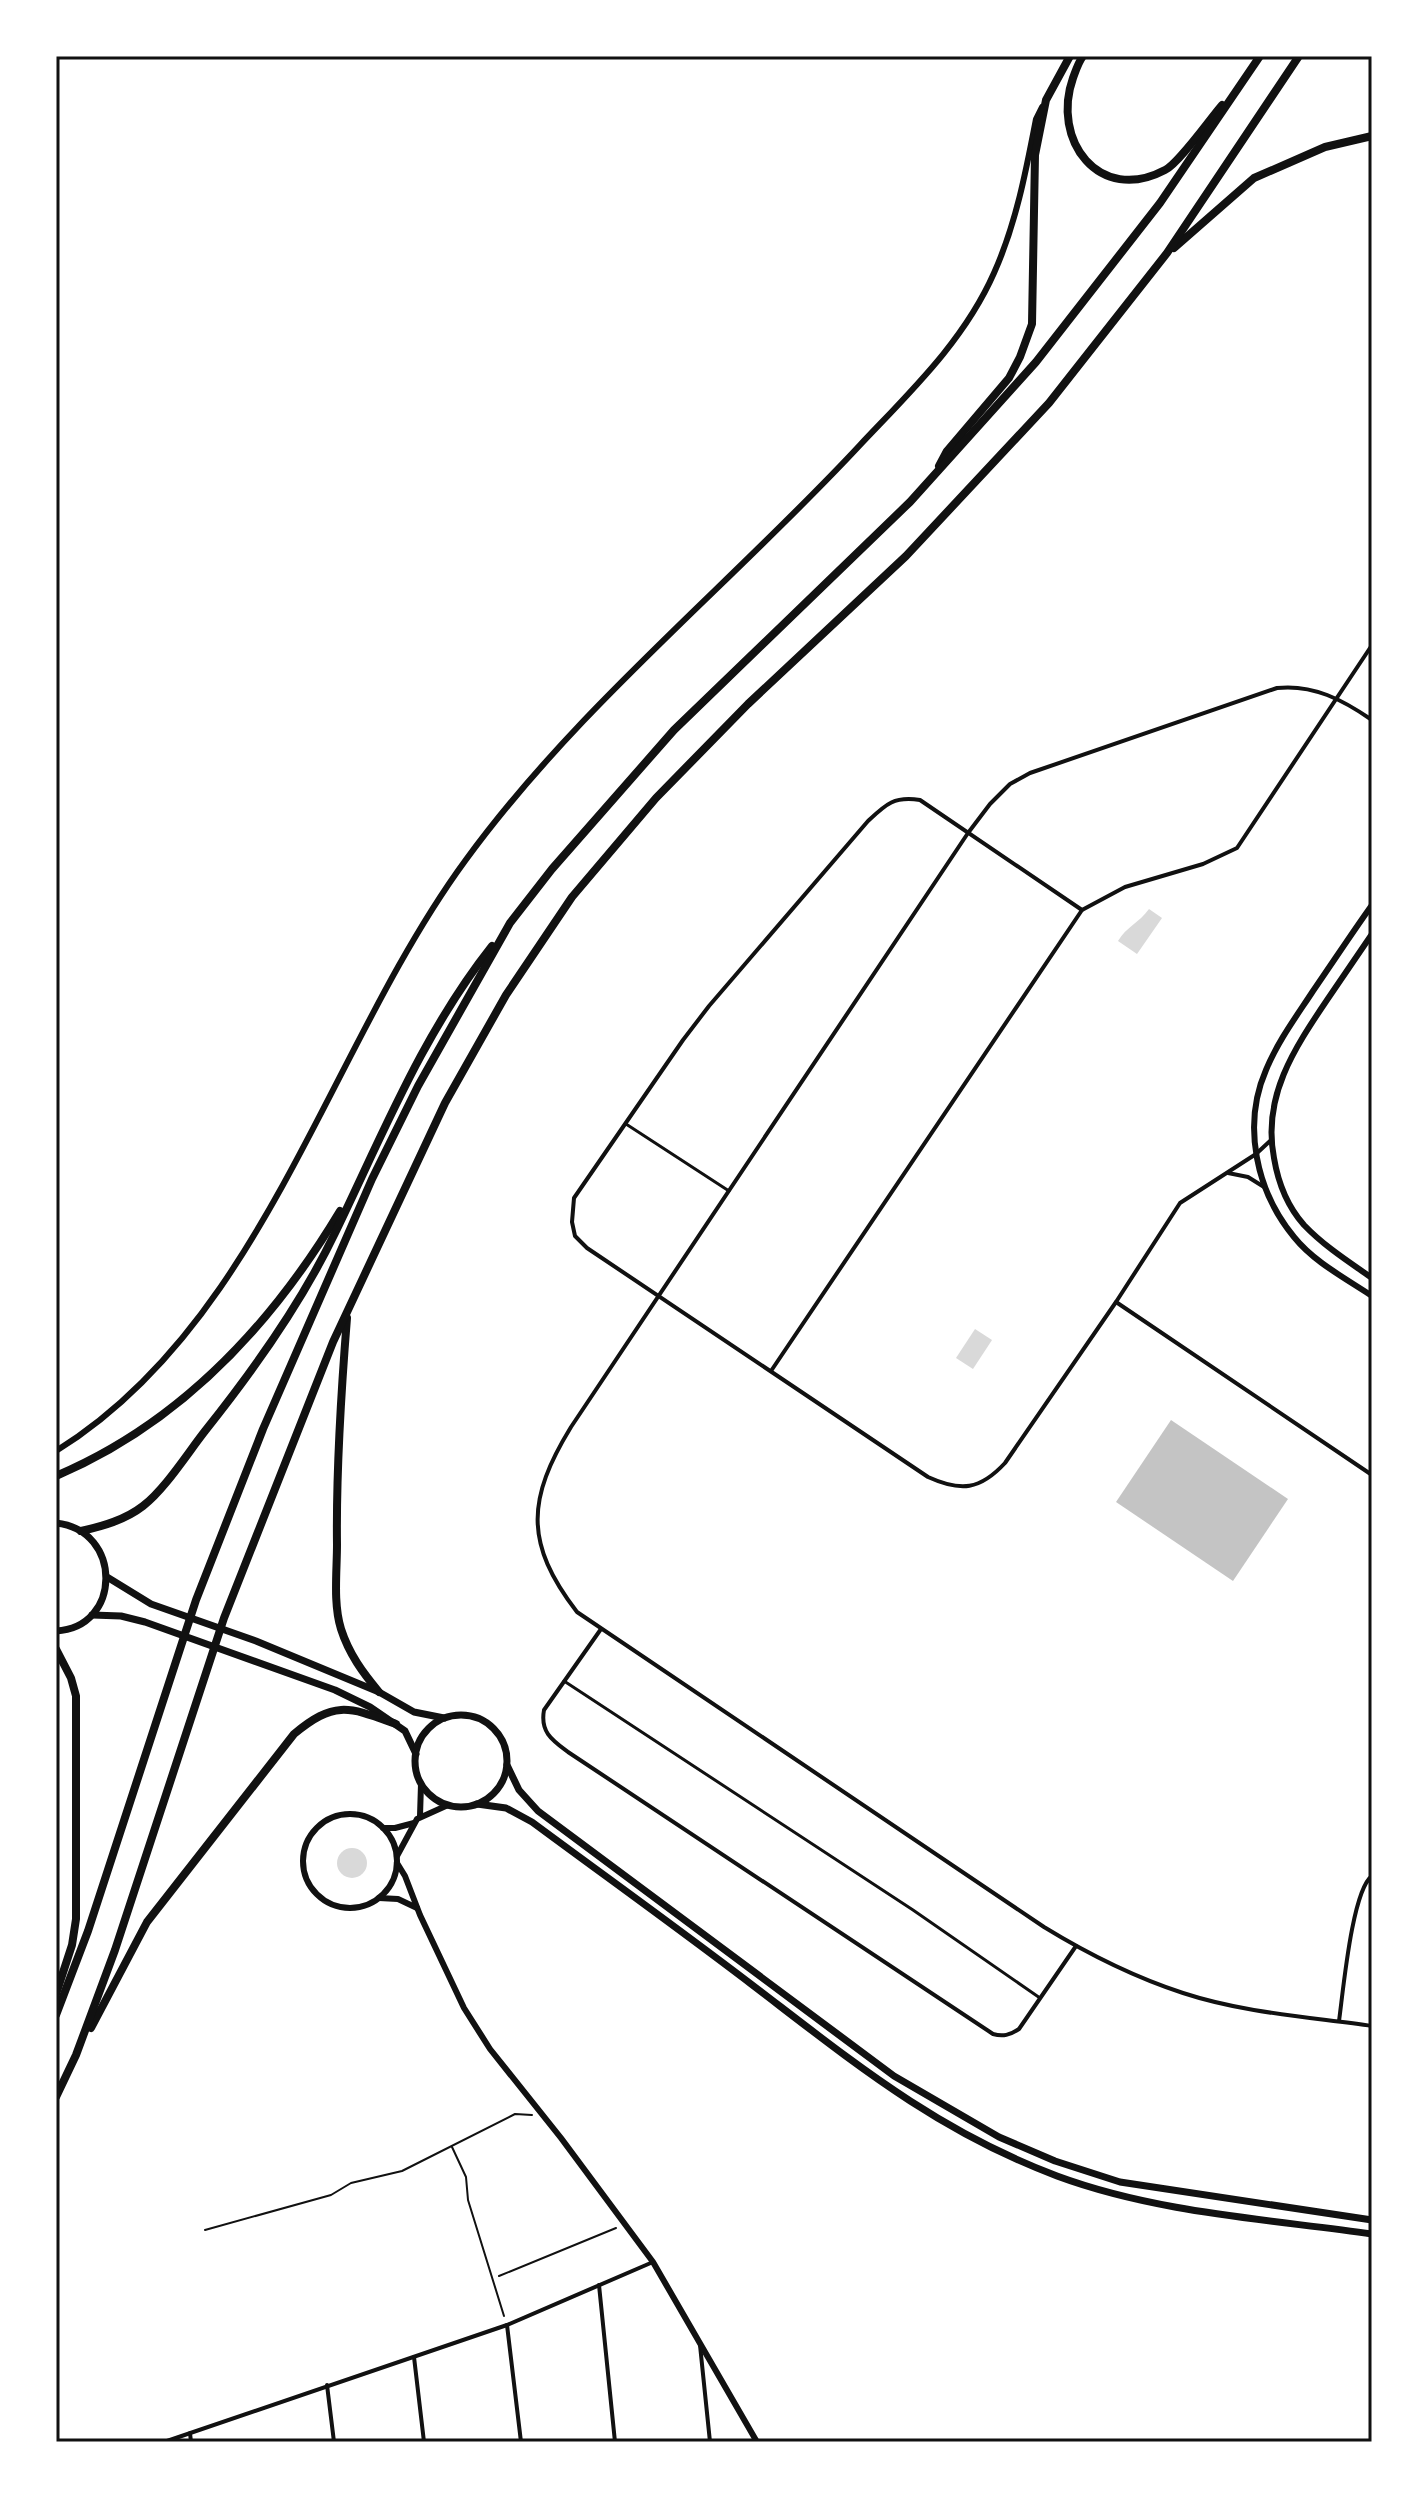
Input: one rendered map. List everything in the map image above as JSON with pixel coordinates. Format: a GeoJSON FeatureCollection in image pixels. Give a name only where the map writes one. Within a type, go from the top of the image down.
{"type":"FeatureCollection","features":[{"type":"Feature","properties":{"kind":"highway"},"geometry":{"type":"LineString","coordinates":[[931,480],[947,451],[1009,378],[1032,324],[1035,155],[1046,100],[1070,56]]}},
{"type":"Feature","properties":{"kind":"highway"},"geometry":{"type":"LineString","coordinates":[[1083,56],[1066,99],[1071,138],[1086,162],[1110,177],[1124,179],[1138,179],[1168,169],[1253,67]]}},
{"type":"Feature","properties":{"kind":"highway"},"geometry":{"type":"LineString","coordinates":[[81,1531],[123,1519],[144,1506],[233,1396],[301,1293],[334,1236],[408,1076],[462,985],[562,857],[674,730],[931,480],[1036,362],[1160,203],[1260,56]]}},
{"type":"Feature","properties":{"kind":"highway"},"geometry":{"type":"LineString","coordinates":[[76,2055],[115,1950],[224,1618],[303,1414],[333,1342],[445,1103],[506,995],[572,897],[692,759],[848,613],[983,476],[1049,403],[1167,253],[1299,56]]}},
{"type":"Feature","properties":{"kind":"highway"},"geometry":{"type":"LineString","coordinates":[[1167,253],[1254,178],[1325,147],[1372,136]]}},
{"type":"Feature","properties":{"kind":"highway"},"geometry":{"type":"LineString","coordinates":[[56,2015],[88,1931],[196,1600],[268,1415],[372,1179],[418,1086],[510,923]]}},
{"type":"Feature","properties":{"kind":"highway"},"geometry":{"type":"LineString","coordinates":[[56,1476],[113,1448],[171,1409],[237,1352],[299,1274],[359,1179]]}},
{"type":"Feature","properties":{"kind":"highway"},"geometry":{"type":"LineString","coordinates":[[348,1313],[336,1482],[337,1606],[341,1629],[349,1648],[359,1668],[379,1692]]}},
{"type":"Feature","properties":{"kind":"highway"},"geometry":{"type":"LineString","coordinates":[[56,1523],[81,1531],[104,1559],[107,1577],[100,1604],[92,1615],[78,1625],[56,1631]]}},
{"type":"Feature","properties":{"kind":"highway"},"geometry":{"type":"LineString","coordinates":[[107,1577],[151,1604],[256,1641],[379,1692],[414,1712],[444,1718]]}},
{"type":"Feature","properties":{"kind":"highway"},"geometry":{"type":"LineString","coordinates":[[92,1615],[121,1616],[145,1622],[335,1690],[396,1724],[408,1735],[416,1754],[421,1784],[437,1800],[463,1807],[477,1804],[506,1808],[532,1822],[863,2071],[947,2126],[1059,2176],[1134,2198],[1372,2234]]}},
{"type":"Feature","properties":{"kind":"highway"},"geometry":{"type":"LineString","coordinates":[[56,1649],[71,1678],[76,1696],[78,1734],[76,1919],[72,1945],[56,1994]]}},
{"type":"Feature","properties":{"kind":"highway"},"geometry":{"type":"LineString","coordinates":[[56,2097],[147,1922],[294,1734],[317,1715],[334,1709],[361,1712],[396,1724]]}},
{"type":"Feature","properties":{"kind":"highway"},"geometry":{"type":"LineString","coordinates":[[416,1754],[425,1732],[444,1718],[471,1716],[494,1728],[502,1739],[507,1765],[519,1790],[538,1811],[894,2076],[999,2137],[1055,2161],[1120,2182],[1372,2220]]}},
{"type":"Feature","properties":{"kind":"highway"},"geometry":{"type":"LineString","coordinates":[[477,1804],[498,1789],[507,1765]]}},
{"type":"Feature","properties":{"kind":"street"},"geometry":{"type":"LineString","coordinates":[[56,1451],[109,1413],[162,1362],[216,1292],[279,1192],[399,960],[428,913],[494,821],[563,742],[815,493],[919,384],[962,331],[999,261],[1017,210],[1036,119],[1046,100]]}},
{"type":"Feature","properties":{"kind":"street"},"geometry":{"type":"LineString","coordinates":[[771,1371],[1082,910],[1125,887],[1203,864],[1237,848],[1372,645]]}},
{"type":"Feature","properties":{"kind":"street"},"geometry":{"type":"LineString","coordinates":[[1372,720],[1335,698],[1306,688],[1277,688],[1053,764],[1010,784],[968,833],[729,1191],[550,1462],[539,1497],[539,1528],[547,1566],[557,1586],[577,1612],[1076,1946],[1120,1969],[1185,1994],[1238,2007],[1372,2026]]}},
{"type":"Feature","properties":{"kind":"street"},"geometry":{"type":"LineString","coordinates":[[1082,910],[920,800],[906,798],[887,803],[868,821],[709,1006],[574,1198],[572,1222],[575,1236],[587,1248],[928,1477],[945,1485],[971,1486],[983,1482],[1005,1463],[1180,1203],[1256,1154],[1270,1141]]}},
{"type":"Feature","properties":{"kind":"street"},"geometry":{"type":"LineString","coordinates":[[1372,905],[1287,1030],[1270,1061],[1258,1096],[1256,1154],[1264,1187],[1275,1211],[1295,1239],[1322,1263],[1372,1296]]}},
{"type":"Feature","properties":{"kind":"street"},"geometry":{"type":"LineString","coordinates":[[1372,934],[1295,1048],[1276,1093],[1270,1141],[1284,1194],[1303,1224],[1331,1249],[1372,1278]]}},
{"type":"Feature","properties":{"kind":"street"},"geometry":{"type":"LineString","coordinates":[[626,1124],[729,1191]]}},
{"type":"Feature","properties":{"kind":"street"},"geometry":{"type":"LineString","coordinates":[[1225,1173],[1248,1177],[1264,1187]]}},
{"type":"Feature","properties":{"kind":"street"},"geometry":{"type":"LineString","coordinates":[[1116,1302],[1372,1475]]}},
{"type":"Feature","properties":{"kind":"street"},"geometry":{"type":"LineString","coordinates":[[601,1629],[544,1710],[542,1721],[549,1737],[980,2025],[1001,2037],[1019,2029],[1076,1946]]}},
{"type":"Feature","properties":{"kind":"street"},"geometry":{"type":"LineString","coordinates":[[563,1681],[900,1902],[1040,1998]]}},
{"type":"Feature","properties":{"kind":"street"},"geometry":{"type":"LineString","coordinates":[[420,1816],[423,1800],[421,1784]]}},
{"type":"Feature","properties":{"kind":"street"},"geometry":{"type":"LineString","coordinates":[[379,1898],[393,1879],[397,1860],[414,1823],[420,1816],[448,1805]]}},
{"type":"Feature","properties":{"kind":"street"},"geometry":{"type":"LineString","coordinates":[[414,1823],[383,1828],[358,1815],[330,1818],[309,1836],[302,1863],[307,1882],[326,1902],[353,1908],[379,1898],[398,1899],[417,1908]]}},
{"type":"Feature","properties":{"kind":"street"},"geometry":{"type":"LineString","coordinates":[[383,1828],[392,1841],[417,1908],[464,2008],[490,2049],[653,2262],[757,2442]]}},
{"type":"Feature","properties":{"kind":"street"},"geometry":{"type":"LineString","coordinates":[[1339,2021],[1358,1901],[1365,1881],[1372,1876]]}},
{"type":"Feature","properties":{"kind":"street"},"geometry":{"type":"LineString","coordinates":[[164,2442],[507,2325],[653,2262]]}},
{"type":"Feature","properties":{"kind":"street"},"geometry":{"type":"LineString","coordinates":[[599,2285],[615,2442]]}},
{"type":"Feature","properties":{"kind":"street"},"geometry":{"type":"LineString","coordinates":[[507,2325],[521,2442]]}},
{"type":"Feature","properties":{"kind":"street"},"geometry":{"type":"LineString","coordinates":[[699,2341],[710,2442]]}},
{"type":"Feature","properties":{"kind":"street"},"geometry":{"type":"LineString","coordinates":[[414,2356],[424,2442]]}},
{"type":"Feature","properties":{"kind":"street"},"geometry":{"type":"LineString","coordinates":[[703,2382],[713,2375],[721,2379]]}},
{"type":"Feature","properties":{"kind":"street"},"geometry":{"type":"LineString","coordinates":[[327,2385],[334,2442]]}},
{"type":"Feature","properties":{"kind":"street"},"geometry":{"type":"LineString","coordinates":[[190,2433],[191,2442]]}},
{"type":"Feature","properties":{"kind":"path"},"geometry":{"type":"LineString","coordinates":[[205,2230],[331,2195],[351,2183],[402,2171],[515,2114],[533,2115]]}},
{"type":"Feature","properties":{"kind":"path"},"geometry":{"type":"LineString","coordinates":[[452,2146],[466,2177],[468,2200],[504,2317]]}},
{"type":"Feature","properties":{"kind":"path"},"geometry":{"type":"LineString","coordinates":[[499,2276],[619,2227]]}},
{"type":"Feature","properties":{"kind":"shaded area"},"geometry":{"type":"Polygon","coordinates":[[[1149,909],[1162,918],[1137,954],[1118,941],[1149,909]]]}},
{"type":"Feature","properties":{"kind":"shaded area"},"geometry":{"type":"Polygon","coordinates":[[[975,1329],[992,1340],[973,1369],[956,1358],[975,1329]]]}},
{"type":"Feature","properties":{"kind":"shaded area"},"geometry":{"type":"Polygon","coordinates":[[[352,1848],[363,1852],[367,1863],[363,1874],[352,1878],[341,1874],[337,1863],[341,1852],[352,1848]]]}},
{"type":"Feature","properties":{"kind":"building"},"geometry":{"type":"Polygon","coordinates":[[[1171,1420],[1288,1499],[1233,1581],[1116,1502],[1171,1420]]]}}]}
